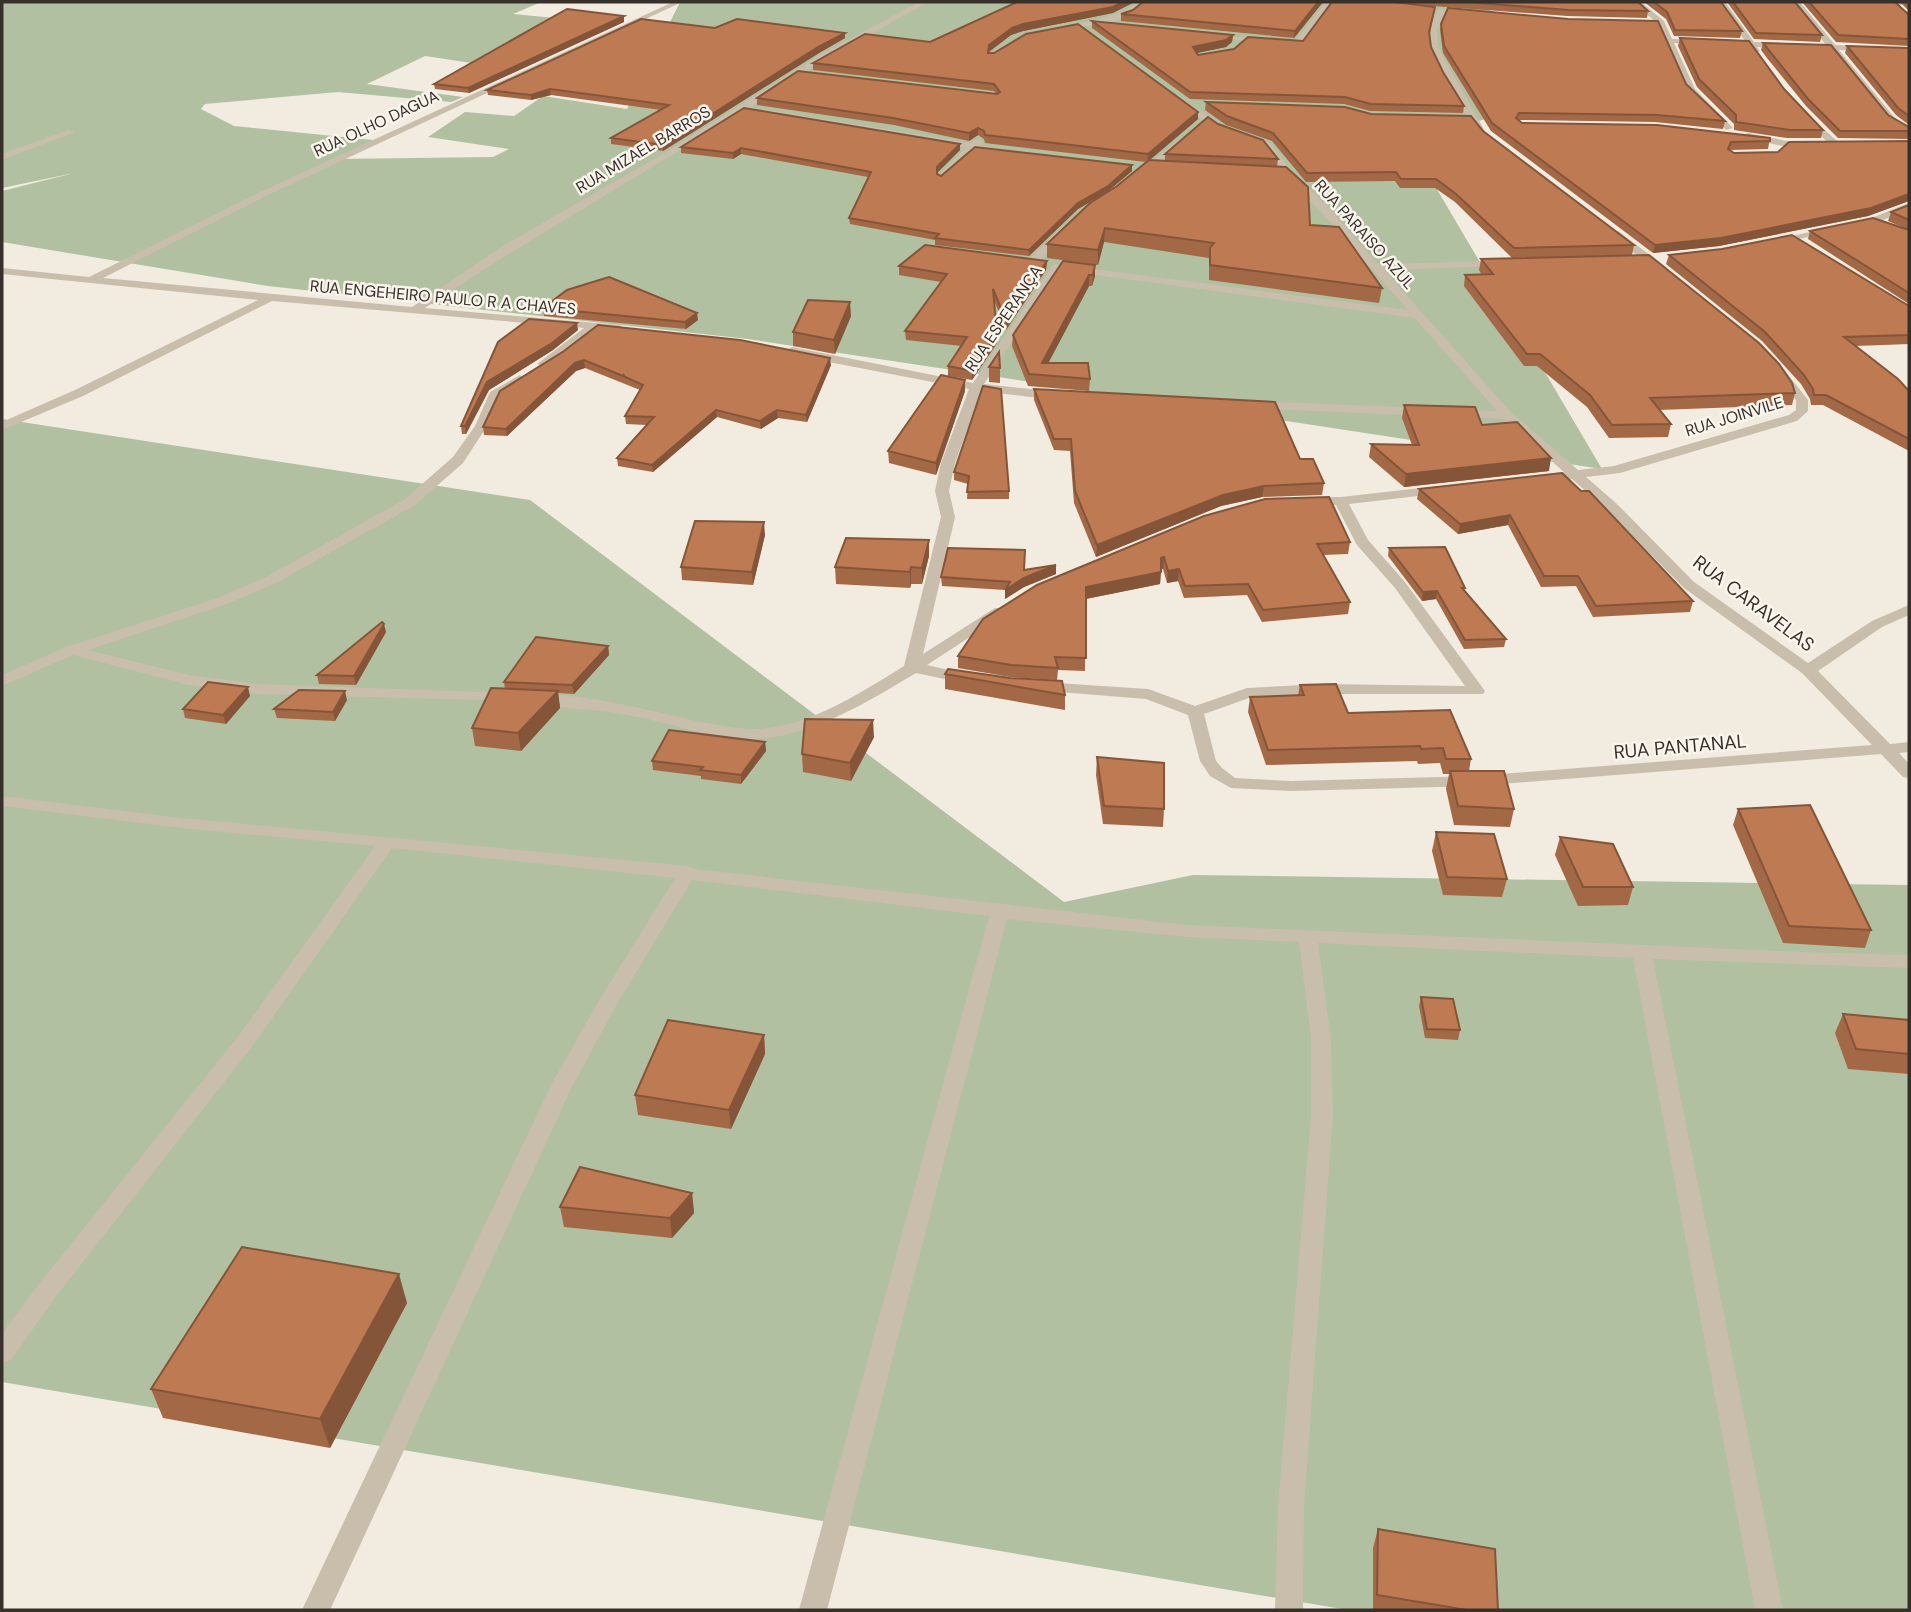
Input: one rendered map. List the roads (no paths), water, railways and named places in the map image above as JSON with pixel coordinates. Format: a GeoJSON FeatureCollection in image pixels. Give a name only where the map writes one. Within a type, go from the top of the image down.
{"type":"FeatureCollection","features":[{"type":"Feature","properties":{"kind":"street","name":"RUA OLHO DAGUA"},"geometry":{"type":"LineString","coordinates":[[91,279],[263,194],[678,2]]}},
{"type":"Feature","properties":{"kind":"street","name":"RUA MIZAEL BARROS"},"geometry":{"type":"LineString","coordinates":[[416,308],[507,248],[671,153],[888,20],[924,2]]}},
{"type":"Feature","properties":{"kind":"street"},"geometry":{"type":"LineString","coordinates":[[993,56],[1016,39],[1027,35],[1096,23],[1128,13],[1143,2]]}},
{"type":"Feature","properties":{"kind":"street"},"geometry":{"type":"LineString","coordinates":[[1201,36],[1297,44],[1330,2]]}},
{"type":"Feature","properties":{"kind":"street"},"geometry":{"type":"LineString","coordinates":[[1637,2],[1661,23],[1692,90],[1729,128]]}},
{"type":"Feature","properties":{"kind":"street"},"geometry":{"type":"LineString","coordinates":[[1722,2],[1759,56]]}},
{"type":"Feature","properties":{"kind":"street"},"geometry":{"type":"LineString","coordinates":[[1796,2],[1891,119],[1909,132]]}},
{"type":"Feature","properties":{"kind":"street"},"geometry":{"type":"LineString","coordinates":[[1893,2],[1909,3]]}},
{"type":"Feature","properties":{"kind":"street"},"geometry":{"type":"LineString","coordinates":[[1893,2],[1901,10]]}},
{"type":"Feature","properties":{"kind":"street"},"geometry":{"type":"LineString","coordinates":[[1429,8],[1446,10],[1432,32],[1434,51],[1472,119],[1497,144]]}},
{"type":"Feature","properties":{"kind":"street"},"geometry":{"type":"LineString","coordinates":[[1649,22],[1661,23]]}},
{"type":"Feature","properties":{"kind":"street"},"geometry":{"type":"LineString","coordinates":[[1096,23],[1123,26]]}},
{"type":"Feature","properties":{"kind":"street"},"geometry":{"type":"LineString","coordinates":[[1081,27],[1091,35]]}},
{"type":"Feature","properties":{"kind":"street"},"geometry":{"type":"LineString","coordinates":[[1230,51],[1245,39]]}},
{"type":"Feature","properties":{"kind":"street"},"geometry":{"type":"LineString","coordinates":[[1671,41],[1909,50]]}},
{"type":"Feature","properties":{"kind":"street"},"geometry":{"type":"LineString","coordinates":[[799,74],[812,75]]}},
{"type":"Feature","properties":{"kind":"street","name":"RUA PARAISO AZUL"},"geometry":{"type":"LineString","coordinates":[[1176,97],[1222,129],[1267,145],[1275,151],[1289,175],[1324,209],[1507,415]]}},
{"type":"Feature","properties":{"kind":"street"},"geometry":{"type":"LineString","coordinates":[[1186,104],[1209,104]]}},
{"type":"Feature","properties":{"kind":"street"},"geometry":{"type":"LineString","coordinates":[[741,108],[975,144],[1010,152]]}},
{"type":"Feature","properties":{"kind":"street"},"geometry":{"type":"LineString","coordinates":[[1800,111],[1827,139],[1847,143]]}},
{"type":"Feature","properties":{"kind":"street"},"geometry":{"type":"LineString","coordinates":[[1197,128],[1207,119]]}},
{"type":"Feature","properties":{"kind":"street"},"geometry":{"type":"LineString","coordinates":[[1461,119],[1472,119]]}},
{"type":"Feature","properties":{"kind":"street"},"geometry":{"type":"LineString","coordinates":[[2,157],[71,132]]}},
{"type":"Feature","properties":{"kind":"street"},"geometry":{"type":"LineString","coordinates":[[1719,132],[1799,144]]}},
{"type":"Feature","properties":{"kind":"street"},"geometry":{"type":"LineString","coordinates":[[1134,178],[1144,169],[1156,168],[1188,136]]}},
{"type":"Feature","properties":{"kind":"street"},"geometry":{"type":"LineString","coordinates":[[942,177],[975,144]]}},
{"type":"Feature","properties":{"kind":"street"},"geometry":{"type":"LineString","coordinates":[[1776,150],[1787,144]]}},
{"type":"Feature","properties":{"kind":"street"},"geometry":{"type":"LineString","coordinates":[[1124,165],[1156,168]]}},
{"type":"Feature","properties":{"kind":"street"},"geometry":{"type":"LineString","coordinates":[[1275,175],[1289,175]]}},
{"type":"Feature","properties":{"kind":"street"},"geometry":{"type":"LineString","coordinates":[[1768,242],[1872,221],[1909,206]]}},
{"type":"Feature","properties":{"kind":"street","name":"RUA ESPERANÇA"},"geometry":{"type":"LineString","coordinates":[[1032,263],[1076,220]]}},
{"type":"Feature","properties":{"kind":"street"},"geometry":{"type":"LineString","coordinates":[[1872,221],[1885,226]]}},
{"type":"Feature","properties":{"kind":"street"},"geometry":{"type":"LineString","coordinates":[[1606,226],[1671,277]]}},
{"type":"Feature","properties":{"kind":"street"},"geometry":{"type":"LineString","coordinates":[[1793,238],[1811,249]]}},
{"type":"Feature","properties":{"kind":"street"},"geometry":{"type":"LineString","coordinates":[[1625,260],[1670,258]]}},
{"type":"Feature","properties":{"kind":"street"},"geometry":{"type":"LineString","coordinates":[[1019,261],[1418,315]]}},
{"type":"Feature","properties":{"kind":"street"},"geometry":{"type":"LineString","coordinates":[[1373,267],[1519,263]]}},
{"type":"Feature","properties":{"kind":"street","name":"RUA ESPERANÇA"},"geometry":{"type":"LineString","coordinates":[[912,667],[948,517],[942,491],[948,463],[976,387],[1056,267]]}},
{"type":"Feature","properties":{"kind":"street","name":"RUA ENGEHEIRO PAULO R A CHAVES"},"geometry":{"type":"LineString","coordinates":[[2,271],[270,298],[416,308],[634,329]]}},
{"type":"Feature","properties":{"kind":"street"},"geometry":{"type":"LineString","coordinates":[[2,426],[79,393],[270,298]]}},
{"type":"Feature","properties":{"kind":"street"},"geometry":{"type":"LineString","coordinates":[[2,681],[71,650],[222,601],[271,580],[410,502],[457,460],[481,426],[494,395],[559,354],[595,326]]}},
{"type":"Feature","properties":{"kind":"street"},"geometry":{"type":"LineString","coordinates":[[782,349],[976,387],[1069,396]]}},
{"type":"Feature","properties":{"kind":"street","name":"RUA JOINVILE"},"geometry":{"type":"LineString","coordinates":[[1572,475],[1615,470],[1793,418],[1802,411],[1802,400],[1772,363]]}},
{"type":"Feature","properties":{"kind":"street"},"geometry":{"type":"LineString","coordinates":[[1239,404],[1507,415]]}},
{"type":"Feature","properties":{"kind":"street","name":"RUA CARAVELAS"},"geometry":{"type":"LineString","coordinates":[[1507,415],[1572,475],[1612,507],[1689,585],[1808,670],[1909,773]]}},
{"type":"Feature","properties":{"kind":"street"},"geometry":{"type":"LineString","coordinates":[[1532,479],[1572,475]]}},
{"type":"Feature","properties":{"kind":"street"},"geometry":{"type":"LineString","coordinates":[[1294,501],[1341,501],[1454,488]]}},
{"type":"Feature","properties":{"kind":"street"},"geometry":{"type":"LineString","coordinates":[[1024,686],[1148,694],[1195,712],[1247,694],[1323,689],[1477,691],[1400,585],[1362,542],[1341,501]]}},
{"type":"Feature","properties":{"kind":"street"},"geometry":{"type":"LineString","coordinates":[[71,650],[188,680],[257,689],[571,702],[642,712],[724,732],[757,734],[787,730],[826,714],[912,667],[1010,605]]}},
{"type":"Feature","properties":{"kind":"street"},"geometry":{"type":"LineString","coordinates":[[1808,670],[1877,624],[1909,609]]}},
{"type":"Feature","properties":{"kind":"street"},"geometry":{"type":"LineString","coordinates":[[912,667],[984,681]]}},
{"type":"Feature","properties":{"kind":"street","name":"RUA PANTANAL"},"geometry":{"type":"LineString","coordinates":[[1195,712],[1208,761],[1216,772],[1231,783],[1291,786],[1476,781],[1678,769],[1909,747]]}},
{"type":"Feature","properties":{"kind":"street"},"geometry":{"type":"LineString","coordinates":[[2,801],[182,823],[688,872],[1187,931],[1909,961]]}},
{"type":"Feature","properties":{"kind":"street"},"geometry":{"type":"LineString","coordinates":[[2,1353],[46,1292],[247,1039],[387,842]]}},
{"type":"Feature","properties":{"kind":"street"},"geometry":{"type":"LineString","coordinates":[[316,1610],[561,1087],[608,1002],[688,872]]}},
{"type":"Feature","properties":{"kind":"street"},"geometry":{"type":"LineString","coordinates":[[813,1610],[1000,911]]}},
{"type":"Feature","properties":{"kind":"street"},"geometry":{"type":"LineString","coordinates":[[1289,1610],[1291,1506],[1322,1115],[1321,1039],[1308,937]]}},
{"type":"Feature","properties":{"kind":"street"},"geometry":{"type":"LineString","coordinates":[[1642,952],[1769,1610]]}}]}
